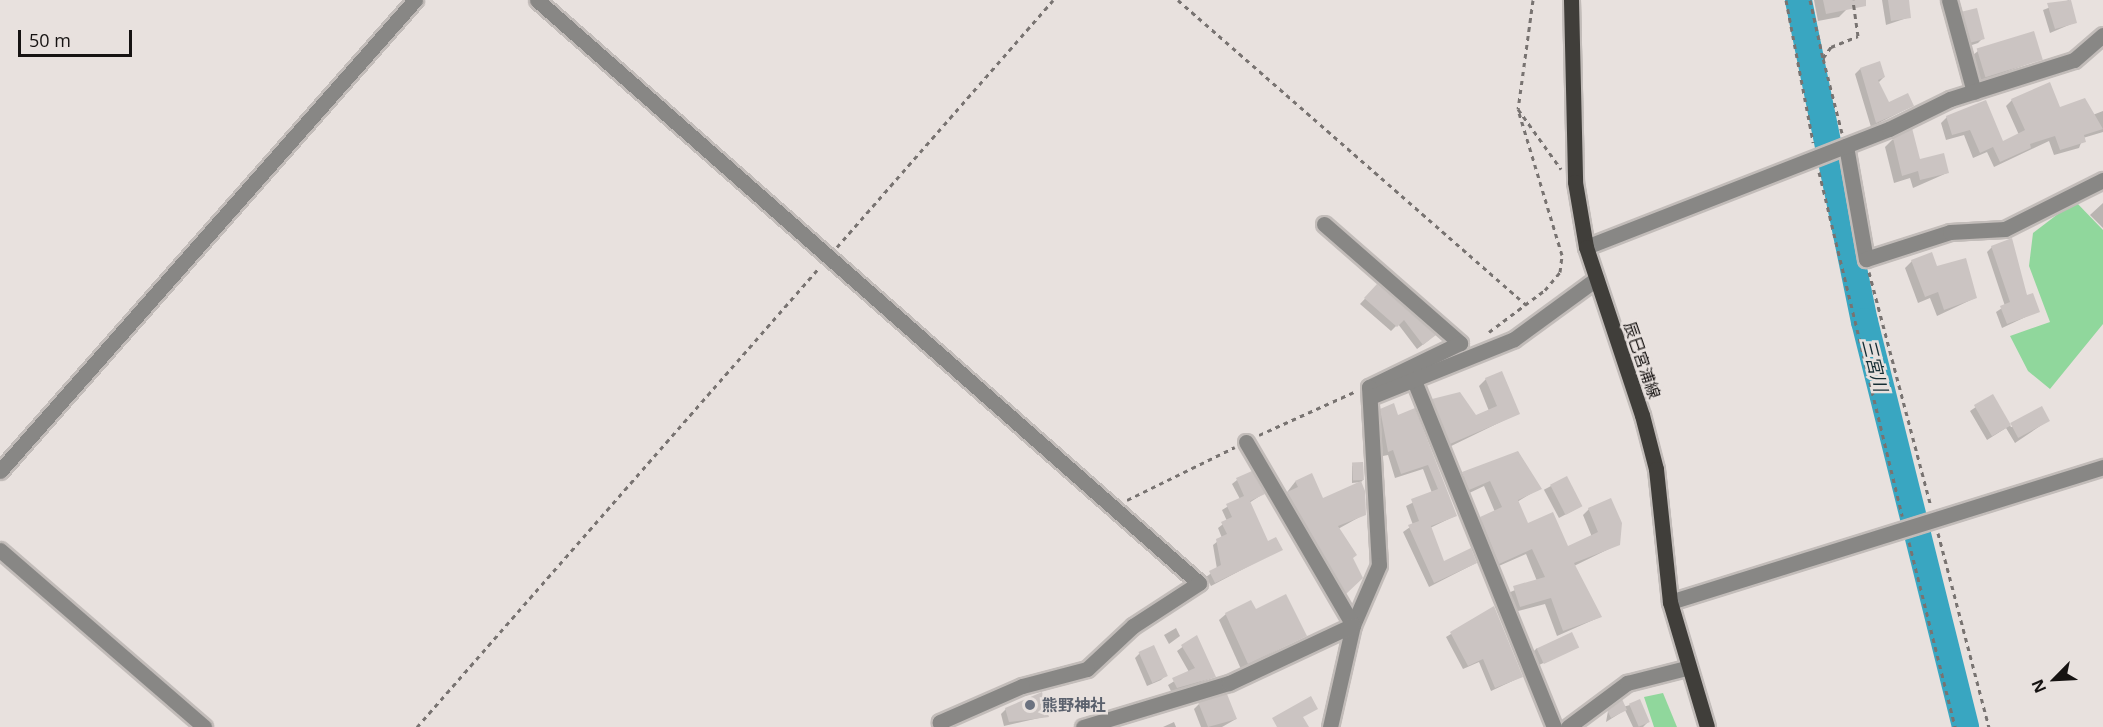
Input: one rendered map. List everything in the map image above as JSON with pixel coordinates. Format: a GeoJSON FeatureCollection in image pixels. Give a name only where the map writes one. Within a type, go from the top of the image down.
{"type":"FeatureCollection","features":[{"type":"Feature","properties":{"kind":"main road","name":"辰巳宮浦線"},"geometry":{"type":"LineString","coordinates":[[1571,0],[1575,178],[1586,247],[1656,469],[1670,602],[1686,668],[1707,727]]}},
{"type":"Feature","properties":{"kind":"street"},"geometry":{"type":"LineString","coordinates":[[0,471],[415,0]]}},
{"type":"Feature","properties":{"kind":"street"},"geometry":{"type":"LineString","coordinates":[[537,0],[1198,583],[1133,626],[1087,669],[1022,686],[940,722],[941,727]]}},
{"type":"Feature","properties":{"kind":"street"},"geometry":{"type":"LineString","coordinates":[[1949,0],[1974,92]]}},
{"type":"Feature","properties":{"kind":"street"},"geometry":{"type":"LineString","coordinates":[[1586,247],[1816,158],[1974,92],[2074,60],[2103,35]]}},
{"type":"Feature","properties":{"kind":"street"},"geometry":{"type":"LineString","coordinates":[[1846,146],[1866,259],[1950,232],[2005,229],[2103,180]]}},
{"type":"Feature","properties":{"kind":"street"},"geometry":{"type":"LineString","coordinates":[[1324,224],[1460,344],[1369,387],[1380,565],[1353,625],[1330,727]]}},
{"type":"Feature","properties":{"kind":"street"},"geometry":{"type":"LineString","coordinates":[[1370,397],[1415,383],[1514,339],[1596,279]]}},
{"type":"Feature","properties":{"kind":"street"},"geometry":{"type":"LineString","coordinates":[[1415,383],[1554,727]]}},
{"type":"Feature","properties":{"kind":"street"},"geometry":{"type":"LineString","coordinates":[[1246,442],[1353,625]]}},
{"type":"Feature","properties":{"kind":"street"},"geometry":{"type":"LineString","coordinates":[[1670,602],[2103,466]]}},
{"type":"Feature","properties":{"kind":"street"},"geometry":{"type":"LineString","coordinates":[[0,550],[204,727]]}},
{"type":"Feature","properties":{"kind":"street"},"geometry":{"type":"LineString","coordinates":[[1083,727],[1113,724],[1229,683],[1353,625]]}},
{"type":"Feature","properties":{"kind":"street"},"geometry":{"type":"LineString","coordinates":[[1568,727],[1627,683],[1686,668]]}},
{"type":"Feature","properties":{"kind":"path"},"geometry":{"type":"LineString","coordinates":[[417,727],[1053,0]]}},
{"type":"Feature","properties":{"kind":"path"},"geometry":{"type":"LineString","coordinates":[[1178,0],[1527,305]]}},
{"type":"Feature","properties":{"kind":"path"},"geometry":{"type":"LineString","coordinates":[[1460,344],[1487,333],[1527,305],[1560,272],[1562,255],[1518,109],[1533,0]]}},
{"type":"Feature","properties":{"kind":"path"},"geometry":{"type":"LineString","coordinates":[[1786,0],[1816,158],[1955,727]]}},
{"type":"Feature","properties":{"kind":"path"},"geometry":{"type":"LineString","coordinates":[[1810,0],[1846,146]]}},
{"type":"Feature","properties":{"kind":"path"},"geometry":{"type":"LineString","coordinates":[[1823,58],[1831,47],[1858,36],[1853,0]]}},
{"type":"Feature","properties":{"kind":"path"},"geometry":{"type":"LineString","coordinates":[[1518,109],[1557,166],[1575,178]]}},
{"type":"Feature","properties":{"kind":"path"},"geometry":{"type":"LineString","coordinates":[[1866,259],[1989,727]]}},
{"type":"Feature","properties":{"kind":"green space"},"geometry":{"type":"Polygon","coordinates":[[[2075,201],[2103,230],[2103,324],[2050,389],[2028,371],[2010,336],[2050,322],[2029,266],[2033,233],[2075,201]]]}},
{"type":"Feature","properties":{"kind":"green space"},"geometry":{"type":"Polygon","coordinates":[[[1663,693],[1677,727],[1654,727],[1644,697],[1663,693]]]}},
{"type":"Feature","properties":{"kind":"building"},"geometry":{"type":"Polygon","coordinates":[[[1823,0],[1866,0],[1866,6],[1826,14],[1823,0]]]}},
{"type":"Feature","properties":{"kind":"building"},"geometry":{"type":"Polygon","coordinates":[[[1888,0],[1909,0],[1911,18],[1891,21],[1888,0]]]}},
{"type":"Feature","properties":{"kind":"building"},"geometry":{"type":"Polygon","coordinates":[[[2071,0],[2077,23],[2055,29],[2047,3],[2071,0]]]}},
{"type":"Feature","properties":{"kind":"building"},"geometry":{"type":"Polygon","coordinates":[[[1977,8],[1985,39],[1969,43],[1961,12],[1977,8]]]}},
{"type":"Feature","properties":{"kind":"building"},"geometry":{"type":"Polygon","coordinates":[[[2034,31],[2043,60],[1985,77],[1977,49],[2034,31]]]}},
{"type":"Feature","properties":{"kind":"building"},"geometry":{"type":"Polygon","coordinates":[[[1880,61],[1885,77],[1878,80],[1889,102],[1908,93],[1914,106],[1876,123],[1860,68],[1880,61]]]}},
{"type":"Feature","properties":{"kind":"building"},"geometry":{"type":"Polygon","coordinates":[[[2050,82],[2060,107],[2085,98],[2103,129],[2084,135],[2086,142],[2060,150],[2055,136],[2030,144],[2031,148],[2000,162],[1993,147],[1980,153],[1970,130],[1952,135],[1946,116],[1986,100],[2003,141],[2025,130],[2011,99],[2050,82]]]}},
{"type":"Feature","properties":{"kind":"building"},"geometry":{"type":"Polygon","coordinates":[[[1912,128],[1920,159],[1944,153],[1949,173],[1920,180],[1918,171],[1902,176],[1893,138],[1912,128]]]}},
{"type":"Feature","properties":{"kind":"building"},"geometry":{"type":"Polygon","coordinates":[[[2012,238],[2027,295],[2033,293],[2040,312],[2007,324],[2000,306],[2010,302],[1991,246],[2012,238]]]}},
{"type":"Feature","properties":{"kind":"building"},"geometry":{"type":"Polygon","coordinates":[[[1932,252],[1937,266],[1966,258],[1977,298],[1944,310],[1938,292],[1925,297],[1911,260],[1932,252]]]}},
{"type":"Feature","properties":{"kind":"building"},"geometry":{"type":"Polygon","coordinates":[[[1377,284],[1436,335],[1423,345],[1404,320],[1397,327],[1364,298],[1377,284]]]}},
{"type":"Feature","properties":{"kind":"building"},"geometry":{"type":"Polygon","coordinates":[[[1502,371],[1520,414],[1450,444],[1432,399],[1460,392],[1476,415],[1497,406],[1485,378],[1502,371]]]}},
{"type":"Feature","properties":{"kind":"building"},"geometry":{"type":"Polygon","coordinates":[[[1993,394],[2011,425],[1992,436],[1974,405],[1993,394]]]}},
{"type":"Feature","properties":{"kind":"building"},"geometry":{"type":"Polygon","coordinates":[[[1394,403],[1398,415],[1415,408],[1457,516],[1431,526],[1444,561],[1471,548],[1477,563],[1434,583],[1408,525],[1419,521],[1411,499],[1438,489],[1428,465],[1401,474],[1393,450],[1388,452],[1380,409],[1394,403]]]}},
{"type":"Feature","properties":{"kind":"building"},"geometry":{"type":"Polygon","coordinates":[[[2042,406],[2050,421],[2018,438],[2010,423],[2042,406]]]}},
{"type":"Feature","properties":{"kind":"building"},"geometry":{"type":"Polygon","coordinates":[[[1518,451],[1542,489],[1518,500],[1528,523],[1553,512],[1568,546],[1598,532],[1588,508],[1611,498],[1622,523],[1620,545],[1574,563],[1602,617],[1563,631],[1551,598],[1520,607],[1513,586],[1545,577],[1532,549],[1499,564],[1480,517],[1502,507],[1490,481],[1469,490],[1462,472],[1518,451]]]}},
{"type":"Feature","properties":{"kind":"building"},"geometry":{"type":"Polygon","coordinates":[[[1363,462],[1364,480],[1353,481],[1352,463],[1363,462]]]}},
{"type":"Feature","properties":{"kind":"building"},"geometry":{"type":"Polygon","coordinates":[[[1252,471],[1265,494],[1250,501],[1268,541],[1276,537],[1283,550],[1215,583],[1209,571],[1221,565],[1216,539],[1227,534],[1221,522],[1232,517],[1226,504],[1244,496],[1236,478],[1252,471]]]}},
{"type":"Feature","properties":{"kind":"building"},"geometry":{"type":"Polygon","coordinates":[[[1312,473],[1323,498],[1361,481],[1365,491],[1366,515],[1338,526],[1357,555],[1353,558],[1363,578],[1346,594],[1287,492],[1298,487],[1295,481],[1312,473]]]}},
{"type":"Feature","properties":{"kind":"building"},"geometry":{"type":"Polygon","coordinates":[[[1567,476],[1582,506],[1566,515],[1550,485],[1567,476]]]}},
{"type":"Feature","properties":{"kind":"building"},"geometry":{"type":"Polygon","coordinates":[[[1286,594],[1307,636],[1248,664],[1225,613],[1251,600],[1256,609],[1286,594]]]}},
{"type":"Feature","properties":{"kind":"building"},"geometry":{"type":"Polygon","coordinates":[[[1494,606],[1523,677],[1495,688],[1483,659],[1468,666],[1450,632],[1494,606]]]}},
{"type":"Feature","properties":{"kind":"building"},"geometry":{"type":"Polygon","coordinates":[[[1572,632],[1579,647],[1544,664],[1537,648],[1572,632]]]}},
{"type":"Feature","properties":{"kind":"building"},"geometry":{"type":"Polygon","coordinates":[[[1197,635],[1216,677],[1177,688],[1172,678],[1195,668],[1181,645],[1197,635]]]}},
{"type":"Feature","properties":{"kind":"building"},"geometry":{"type":"Polygon","coordinates":[[[1154,645],[1168,676],[1152,683],[1138,652],[1154,645]]]}},
{"type":"Feature","properties":{"kind":"building","name":"熊野神社"},"geometry":{"type":"Polygon","coordinates":[[[1042,692],[1049,717],[1009,722],[1005,708],[1042,692]]]}},
{"type":"Feature","properties":{"kind":"building"},"geometry":{"type":"Polygon","coordinates":[[[1227,694],[1237,719],[1208,727],[1198,702],[1227,694]]]}},
{"type":"Feature","properties":{"kind":"building"},"geometry":{"type":"Polygon","coordinates":[[[1311,696],[1318,709],[1303,717],[1309,727],[1277,727],[1272,718],[1311,696]]]}},
{"type":"Feature","properties":{"kind":"building"},"geometry":{"type":"Polygon","coordinates":[[[1622,699],[1627,710],[1611,718],[1607,710],[1622,699]]]}},
{"type":"Feature","properties":{"kind":"building"},"geometry":{"type":"Polygon","coordinates":[[[1640,699],[1650,722],[1639,727],[1629,704],[1640,699]]]}},
{"type":"Feature","properties":{"kind":"waterway","name":"三宮川"},"geometry":{"type":"LineString","coordinates":[[1798,0],[1864,321],[1965,727]]}},
{"type":"Feature","properties":{"kind":"place","name":"熊野神社"},"geometry":{"type":"Point","coordinates":[1030,705]}}]}
